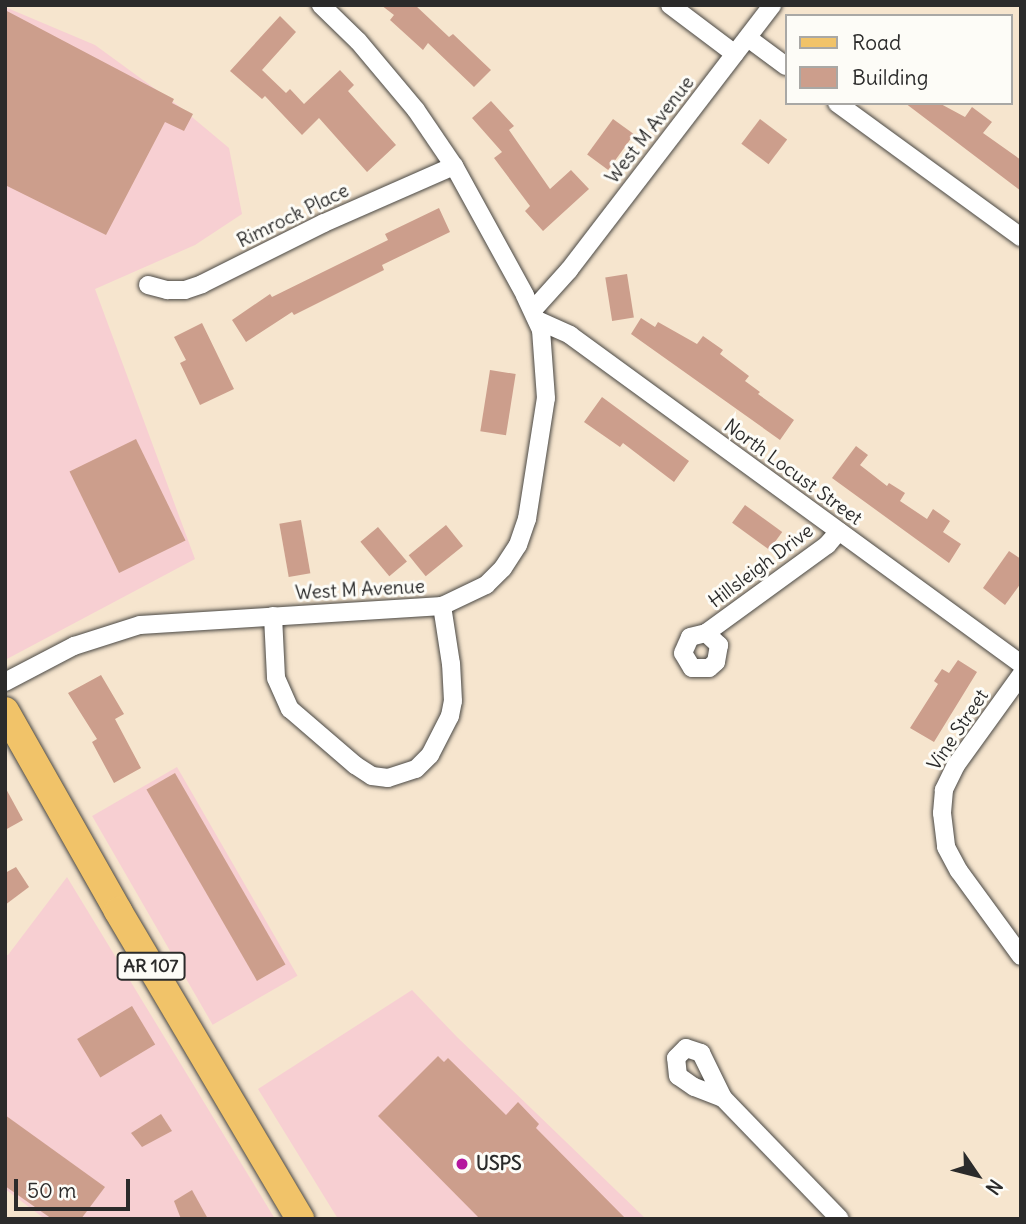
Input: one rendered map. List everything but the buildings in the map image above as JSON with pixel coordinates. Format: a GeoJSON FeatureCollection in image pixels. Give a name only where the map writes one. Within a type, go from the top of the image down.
{"type":"FeatureCollection","features":[{"type":"Feature","properties":{"kind":"main road","name":"AR 107"},"geometry":{"type":"LineString","coordinates":[[5,711],[118,911],[300,1219]]}},
{"type":"Feature","properties":{"kind":"street"},"geometry":{"type":"LineString","coordinates":[[321,5],[397,86],[454,166],[535,315]]}},
{"type":"Feature","properties":{"kind":"street"},"geometry":{"type":"LineString","coordinates":[[670,5],[735,54]]}},
{"type":"Feature","properties":{"kind":"street","name":"West M Avenue"},"geometry":{"type":"LineString","coordinates":[[5,682],[74,646],[113,631],[169,622],[442,606],[486,585],[503,568],[523,532],[546,398],[543,342],[535,315],[772,5]]}},
{"type":"Feature","properties":{"kind":"street"},"geometry":{"type":"LineString","coordinates":[[748,37],[785,65]]}},
{"type":"Feature","properties":{"kind":"street"},"geometry":{"type":"LineString","coordinates":[[840,105],[1021,237]]}},
{"type":"Feature","properties":{"kind":"street","name":"Rimrock Place"},"geometry":{"type":"LineString","coordinates":[[148,285],[167,290],[202,284],[324,223],[454,166]]}},
{"type":"Feature","properties":{"kind":"street","name":"North Locust Street"},"geometry":{"type":"LineString","coordinates":[[535,315],[570,335],[1021,664]]}},
{"type":"Feature","properties":{"kind":"street","name":"Hillsleigh Drive"},"geometry":{"type":"LineString","coordinates":[[706,634],[827,545],[839,531]]}},
{"type":"Feature","properties":{"kind":"street"},"geometry":{"type":"LineString","coordinates":[[273,616],[276,678],[290,709],[355,765],[372,776],[388,778],[416,769],[430,755],[450,716],[453,701],[451,664],[442,606]]}},
{"type":"Feature","properties":{"kind":"street","name":"Vine Street"},"geometry":{"type":"LineString","coordinates":[[1021,676],[956,765],[944,790],[942,813],[946,847],[959,870],[1021,956]]}},
{"type":"Feature","properties":{"kind":"street"},"geometry":{"type":"LineString","coordinates":[[723,1098],[840,1219]]}},
{"type":"Feature","properties":{"kind":"shaded area"},"geometry":{"type":"Polygon","coordinates":[[[5,7],[95,45],[180,107],[229,148],[242,214],[195,245],[95,289],[195,559],[5,660],[5,7]]]}},
{"type":"Feature","properties":{"kind":"shaded area"},"geometry":{"type":"Polygon","coordinates":[[[177,767],[298,976],[213,1025],[92,816],[177,767]]]}},
{"type":"Feature","properties":{"kind":"shaded area"},"geometry":{"type":"Polygon","coordinates":[[[67,877],[275,1219],[45,1219],[5,1189],[5,955],[8,955],[67,877]]]}},
{"type":"Feature","properties":{"kind":"shaded area"},"geometry":{"type":"Polygon","coordinates":[[[412,990],[457,1037],[646,1219],[338,1219],[258,1089],[412,990]]]}},
{"type":"Feature","properties":{"kind":"place","name":"USPS"},"geometry":{"type":"Point","coordinates":[462,1164]}}]}
